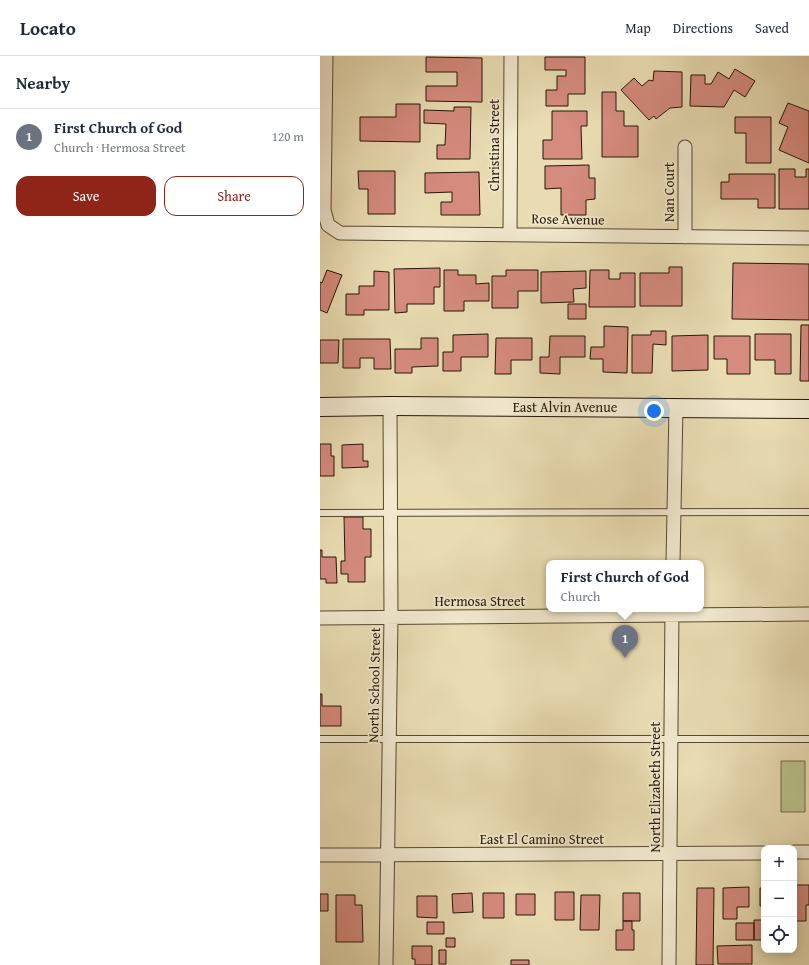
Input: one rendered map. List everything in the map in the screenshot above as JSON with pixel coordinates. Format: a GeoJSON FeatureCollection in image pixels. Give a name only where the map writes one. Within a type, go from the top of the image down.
{"type":"FeatureCollection","features":[{"type":"Feature","properties":{"kind":"street","name":"Rose Avenue"},"geometry":{"type":"LineString","coordinates":[[326,56],[324,210],[328,225],[340,233],[809,238]]}},
{"type":"Feature","properties":{"kind":"street","name":"Christina Street"},"geometry":{"type":"LineString","coordinates":[[510,234],[511,56]]}},
{"type":"Feature","properties":{"kind":"street","name":"Nan Court"},"geometry":{"type":"LineString","coordinates":[[685,147],[685,237]]}},
{"type":"Feature","properties":{"kind":"street","name":"North School Street"},"geometry":{"type":"LineString","coordinates":[[386,965],[391,617],[390,406]]}},
{"type":"Feature","properties":{"kind":"street","name":"East Alvin Avenue"},"geometry":{"type":"LineString","coordinates":[[320,407],[676,407],[809,409]]}},
{"type":"Feature","properties":{"kind":"street"},"geometry":{"type":"LineString","coordinates":[[673,560],[676,407]]}},
{"type":"Feature","properties":{"kind":"street","name":"Hermosa Street"},"geometry":{"type":"LineString","coordinates":[[320,618],[672,612],[809,614]]}},
{"type":"Feature","properties":{"kind":"street","name":"North Elizabeth Street"},"geometry":{"type":"LineString","coordinates":[[669,965],[672,612]]}},
{"type":"Feature","properties":{"kind":"street"},"geometry":{"type":"LineString","coordinates":[[797,852],[809,852]]}},
{"type":"Feature","properties":{"kind":"street","name":"East El Camino Street"},"geometry":{"type":"LineString","coordinates":[[320,856],[761,853]]}},
{"type":"Feature","properties":{"kind":"lane"},"geometry":{"type":"LineString","coordinates":[[320,513],[809,512]]}},
{"type":"Feature","properties":{"kind":"lane"},"geometry":{"type":"LineString","coordinates":[[320,739],[809,739]]}},
{"type":"Feature","properties":{"kind":"green space"},"geometry":{"type":"Polygon","coordinates":[[[781,761],[805,761],[805,812],[781,812],[781,761]]]}},
{"type":"Feature","properties":{"kind":"building"},"geometry":{"type":"Polygon","coordinates":[[[426,57],[482,58],[482,102],[426,101],[426,86],[457,86],[457,72],[426,72],[426,57]]]}},
{"type":"Feature","properties":{"kind":"building"},"geometry":{"type":"Polygon","coordinates":[[[545,57],[585,57],[585,94],[568,94],[568,106],[546,106],[546,90],[557,90],[557,76],[566,76],[566,70],[545,70],[545,57]]]}},
{"type":"Feature","properties":{"kind":"building"},"geometry":{"type":"Polygon","coordinates":[[[735,69],[755,81],[745,97],[734,90],[724,107],[690,106],[691,75],[705,75],[705,84],[711,84],[718,72],[729,79],[735,69]]]}},
{"type":"Feature","properties":{"kind":"building"},"geometry":{"type":"Polygon","coordinates":[[[654,71],[682,72],[682,107],[670,108],[656,119],[654,116],[649,120],[621,90],[634,78],[642,86],[649,80],[653,81],[654,71]]]}},
{"type":"Feature","properties":{"kind":"building"},"geometry":{"type":"Polygon","coordinates":[[[602,92],[616,92],[616,111],[624,111],[624,126],[638,126],[638,157],[602,157],[602,92]]]}},
{"type":"Feature","properties":{"kind":"building"},"geometry":{"type":"Polygon","coordinates":[[[788,103],[809,111],[809,163],[779,150],[788,127],[779,123],[788,103]]]}},
{"type":"Feature","properties":{"kind":"building"},"geometry":{"type":"Polygon","coordinates":[[[396,104],[420,104],[420,142],[360,141],[360,117],[396,117],[396,104]]]}},
{"type":"Feature","properties":{"kind":"building"},"geometry":{"type":"Polygon","coordinates":[[[454,107],[471,107],[470,159],[437,159],[437,145],[445,145],[446,124],[424,123],[424,110],[454,111],[454,107]]]}},
{"type":"Feature","properties":{"kind":"building"},"geometry":{"type":"Polygon","coordinates":[[[552,111],[587,111],[587,126],[581,126],[582,159],[543,159],[543,140],[552,140],[552,111]]]}},
{"type":"Feature","properties":{"kind":"building"},"geometry":{"type":"Polygon","coordinates":[[[735,117],[771,117],[771,163],[746,163],[746,133],[735,133],[735,117]]]}},
{"type":"Feature","properties":{"kind":"building"},"geometry":{"type":"Polygon","coordinates":[[[589,165],[589,178],[595,178],[595,199],[586,200],[586,215],[561,215],[561,188],[545,189],[545,166],[589,165]]]}},
{"type":"Feature","properties":{"kind":"building"},"geometry":{"type":"Polygon","coordinates":[[[779,169],[795,169],[795,177],[806,177],[806,169],[809,169],[809,209],[779,209],[779,169]]]}},
{"type":"Feature","properties":{"kind":"building"},"geometry":{"type":"Polygon","coordinates":[[[358,171],[395,171],[395,214],[368,214],[368,189],[359,189],[358,171]]]}},
{"type":"Feature","properties":{"kind":"building"},"geometry":{"type":"Polygon","coordinates":[[[479,172],[480,215],[441,215],[441,202],[452,202],[452,192],[425,193],[425,173],[479,172]]]}},
{"type":"Feature","properties":{"kind":"building"},"geometry":{"type":"Polygon","coordinates":[[[729,174],[775,174],[775,208],[758,208],[758,199],[721,199],[721,182],[729,182],[729,174]]]}},
{"type":"Feature","properties":{"kind":"building"},"geometry":{"type":"Polygon","coordinates":[[[733,263],[809,264],[809,320],[732,319],[733,263]]]}},
{"type":"Feature","properties":{"kind":"building"},"geometry":{"type":"Polygon","coordinates":[[[669,267],[682,267],[682,306],[640,306],[640,273],[669,273],[669,267]]]}},
{"type":"Feature","properties":{"kind":"building"},"geometry":{"type":"Polygon","coordinates":[[[440,268],[440,287],[434,287],[434,304],[407,304],[407,312],[395,313],[394,269],[440,268]]]}},
{"type":"Feature","properties":{"kind":"building"},"geometry":{"type":"Polygon","coordinates":[[[327,270],[342,275],[327,313],[320,310],[320,282],[322,283],[327,270]]]}},
{"type":"Feature","properties":{"kind":"building"},"geometry":{"type":"Polygon","coordinates":[[[444,270],[458,270],[458,275],[476,275],[476,284],[489,283],[489,301],[464,301],[464,311],[444,311],[444,270]]]}},
{"type":"Feature","properties":{"kind":"building"},"geometry":{"type":"Polygon","coordinates":[[[506,270],[538,270],[538,291],[518,291],[518,308],[492,308],[492,276],[506,276],[506,270]]]}},
{"type":"Feature","properties":{"kind":"building"},"geometry":{"type":"Polygon","coordinates":[[[590,270],[609,270],[609,279],[620,279],[620,273],[635,273],[635,307],[589,307],[590,270]]]}},
{"type":"Feature","properties":{"kind":"building"},"geometry":{"type":"Polygon","coordinates":[[[374,271],[389,272],[389,310],[364,310],[364,315],[346,315],[346,294],[359,294],[359,286],[374,286],[374,271]]]}},
{"type":"Feature","properties":{"kind":"building"},"geometry":{"type":"Polygon","coordinates":[[[586,271],[586,288],[573,289],[574,302],[541,303],[541,272],[586,271]]]}},
{"type":"Feature","properties":{"kind":"building"},"geometry":{"type":"Polygon","coordinates":[[[568,304],[586,304],[586,319],[568,319],[568,304]]]}},
{"type":"Feature","properties":{"kind":"building"},"geometry":{"type":"Polygon","coordinates":[[[801,325],[809,325],[809,381],[800,381],[801,325]]]}},
{"type":"Feature","properties":{"kind":"building"},"geometry":{"type":"Polygon","coordinates":[[[604,326],[628,327],[627,373],[603,372],[603,359],[590,359],[591,347],[604,347],[604,326]]]}},
{"type":"Feature","properties":{"kind":"building"},"geometry":{"type":"Polygon","coordinates":[[[651,331],[666,331],[666,345],[653,344],[652,373],[632,373],[632,335],[651,335],[651,331]]]}},
{"type":"Feature","properties":{"kind":"building"},"geometry":{"type":"Polygon","coordinates":[[[488,334],[488,357],[461,357],[461,371],[443,371],[443,352],[453,352],[453,335],[488,334]]]}},
{"type":"Feature","properties":{"kind":"building"},"geometry":{"type":"Polygon","coordinates":[[[755,334],[791,334],[791,374],[775,374],[775,360],[755,360],[755,334]]]}},
{"type":"Feature","properties":{"kind":"building"},"geometry":{"type":"Polygon","coordinates":[[[708,335],[708,370],[672,371],[672,336],[708,335]]]}},
{"type":"Feature","properties":{"kind":"building"},"geometry":{"type":"Polygon","coordinates":[[[550,336],[585,336],[585,357],[560,357],[560,374],[540,373],[540,357],[549,357],[550,336]]]}},
{"type":"Feature","properties":{"kind":"building"},"geometry":{"type":"Polygon","coordinates":[[[714,336],[750,336],[750,374],[727,374],[727,359],[714,359],[714,336]]]}},
{"type":"Feature","properties":{"kind":"building"},"geometry":{"type":"Polygon","coordinates":[[[421,338],[438,338],[438,366],[412,367],[412,373],[395,373],[395,349],[421,349],[421,338]]]}},
{"type":"Feature","properties":{"kind":"building"},"geometry":{"type":"Polygon","coordinates":[[[496,338],[532,338],[532,360],[511,360],[511,374],[495,374],[496,338]]]}},
{"type":"Feature","properties":{"kind":"building"},"geometry":{"type":"Polygon","coordinates":[[[343,339],[390,339],[391,369],[374,369],[374,358],[360,358],[360,368],[343,368],[343,339]]]}},
{"type":"Feature","properties":{"kind":"building"},"geometry":{"type":"Polygon","coordinates":[[[320,340],[339,340],[338,363],[320,363],[320,340]]]}},
{"type":"Feature","properties":{"kind":"building"},"geometry":{"type":"Polygon","coordinates":[[[320,444],[331,444],[331,456],[334,456],[334,476],[320,476],[320,444]]]}},
{"type":"Feature","properties":{"kind":"building"},"geometry":{"type":"Polygon","coordinates":[[[363,444],[363,461],[368,461],[368,467],[342,468],[342,445],[363,444]]]}},
{"type":"Feature","properties":{"kind":"building"},"geometry":{"type":"Polygon","coordinates":[[[344,517],[363,517],[363,529],[371,529],[371,557],[365,557],[365,582],[348,582],[348,574],[341,574],[341,561],[345,561],[344,517]]]}},
{"type":"Feature","properties":{"kind":"building"},"geometry":{"type":"Polygon","coordinates":[[[320,550],[322,550],[322,557],[336,557],[337,583],[326,583],[326,579],[320,579],[320,550]]]}},
{"type":"Feature","properties":{"kind":"building"},"geometry":{"type":"Polygon","coordinates":[[[320,694],[322,694],[322,706],[341,706],[341,726],[320,726],[320,694]]]}},
{"type":"Feature","properties":{"kind":"building"},"geometry":{"type":"Polygon","coordinates":[[[797,885],[809,885],[809,905],[806,905],[806,921],[797,921],[797,885]]]}},
{"type":"Feature","properties":{"kind":"building"},"geometry":{"type":"Polygon","coordinates":[[[749,887],[749,907],[737,907],[737,919],[723,919],[723,888],[749,887]]]}},
{"type":"Feature","properties":{"kind":"building"},"geometry":{"type":"Polygon","coordinates":[[[697,888],[714,888],[713,965],[696,965],[697,888]]]}},
{"type":"Feature","properties":{"kind":"building"},"geometry":{"type":"Polygon","coordinates":[[[760,888],[761,888],[761,906],[760,888]]]}},
{"type":"Feature","properties":{"kind":"building"},"geometry":{"type":"Polygon","coordinates":[[[555,892],[574,892],[574,920],[555,920],[555,892]]]}},
{"type":"Feature","properties":{"kind":"building"},"geometry":{"type":"Polygon","coordinates":[[[472,893],[473,912],[453,913],[452,894],[472,893]]]}},
{"type":"Feature","properties":{"kind":"building"},"geometry":{"type":"Polygon","coordinates":[[[483,893],[504,893],[504,918],[483,918],[483,893]]]}},
{"type":"Feature","properties":{"kind":"building"},"geometry":{"type":"Polygon","coordinates":[[[623,893],[640,893],[640,921],[623,921],[623,893]]]}},
{"type":"Feature","properties":{"kind":"building"},"geometry":{"type":"Polygon","coordinates":[[[320,894],[328,894],[328,911],[320,911],[320,894]]]}},
{"type":"Feature","properties":{"kind":"building"},"geometry":{"type":"Polygon","coordinates":[[[516,894],[535,894],[535,915],[516,915],[516,894]]]}},
{"type":"Feature","properties":{"kind":"building"},"geometry":{"type":"Polygon","coordinates":[[[336,895],[355,895],[355,905],[362,905],[363,942],[336,942],[336,895]]]}},
{"type":"Feature","properties":{"kind":"building"},"geometry":{"type":"Polygon","coordinates":[[[581,895],[600,895],[599,930],[580,930],[581,895]]]}},
{"type":"Feature","properties":{"kind":"building"},"geometry":{"type":"Polygon","coordinates":[[[417,896],[437,896],[437,918],[417,917],[417,896]]]}},
{"type":"Feature","properties":{"kind":"building"},"geometry":{"type":"Polygon","coordinates":[[[754,920],[761,920],[761,940],[754,940],[754,920]]]}},
{"type":"Feature","properties":{"kind":"building"},"geometry":{"type":"Polygon","coordinates":[[[623,921],[632,921],[632,930],[634,930],[634,950],[616,950],[616,930],[623,930],[623,921]]]}},
{"type":"Feature","properties":{"kind":"building"},"geometry":{"type":"Polygon","coordinates":[[[427,922],[444,922],[444,934],[427,934],[427,922]]]}},
{"type":"Feature","properties":{"kind":"building"},"geometry":{"type":"Polygon","coordinates":[[[736,923],[754,923],[754,940],[736,940],[736,923]]]}},
{"type":"Feature","properties":{"kind":"building"},"geometry":{"type":"Polygon","coordinates":[[[446,938],[455,938],[455,947],[446,947],[446,938]]]}},
{"type":"Feature","properties":{"kind":"building"},"geometry":{"type":"Polygon","coordinates":[[[752,945],[752,964],[718,964],[717,946],[752,945]]]}},
{"type":"Feature","properties":{"kind":"building"},"geometry":{"type":"Polygon","coordinates":[[[412,946],[432,946],[432,965],[415,965],[415,959],[412,959],[412,946]]]}},
{"type":"Feature","properties":{"kind":"building"},"geometry":{"type":"Polygon","coordinates":[[[439,950],[446,950],[446,964],[439,964],[439,950]]]}},
{"type":"Feature","properties":{"kind":"building"},"geometry":{"type":"Polygon","coordinates":[[[511,960],[529,960],[529,965],[511,965],[511,960]]]}},
{"type":"Feature","properties":{"kind":"place","name":"First Church of God"},"geometry":{"type":"Point","coordinates":[625,658]}}]}
